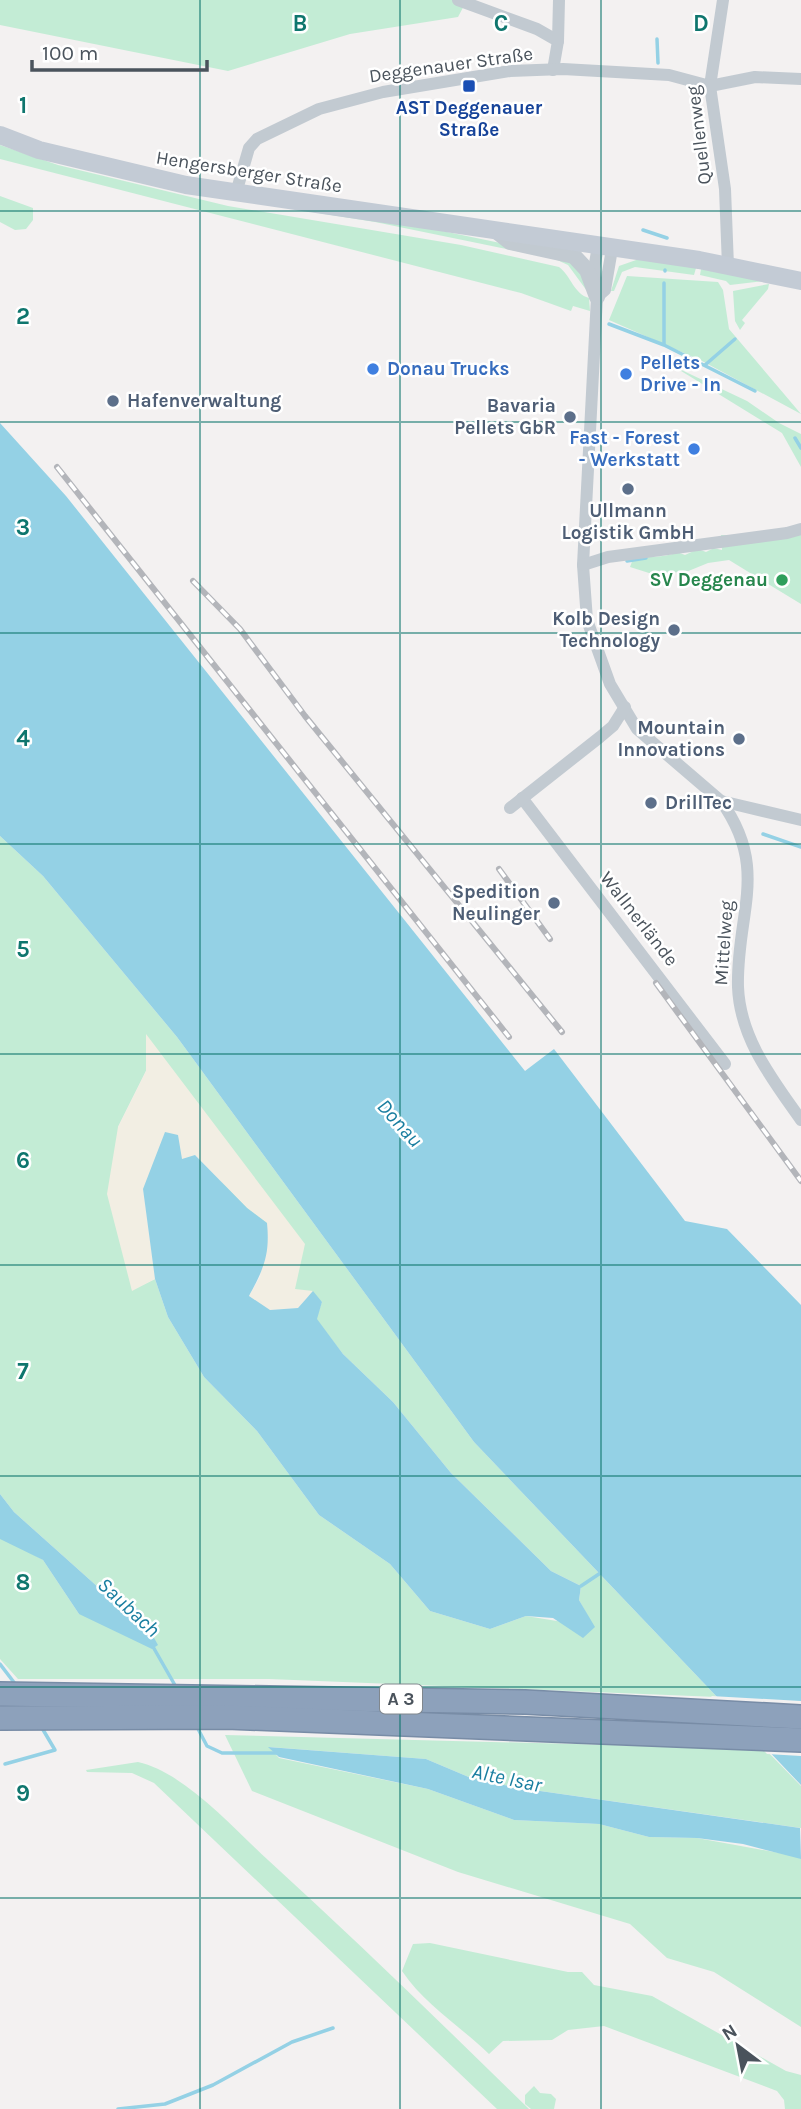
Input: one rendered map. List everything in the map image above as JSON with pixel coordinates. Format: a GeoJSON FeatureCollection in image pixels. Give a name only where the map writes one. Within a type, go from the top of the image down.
{"type":"FeatureCollection","features":[{"type":"Feature","properties":{"kind":"highway","name":"A 3"},"geometry":{"type":"LineString","coordinates":[[0,1694],[525,1702],[801,1717]]}},
{"type":"Feature","properties":{"kind":"highway","name":"A 3"},"geometry":{"type":"LineString","coordinates":[[0,1718],[241,1718],[801,1740]]}},
{"type":"Feature","properties":{"kind":"main road","name":"Hengersberger Straße"},"geometry":{"type":"LineString","coordinates":[[0,135],[39,150],[118,171],[236,193],[728,266],[801,281]]}},
{"type":"Feature","properties":{"kind":"street"},"geometry":{"type":"LineString","coordinates":[[458,0],[545,33],[558,41]]}},
{"type":"Feature","properties":{"kind":"street"},"geometry":{"type":"LineString","coordinates":[[553,70],[558,41],[559,0]]}},
{"type":"Feature","properties":{"kind":"street","name":"Quellenweg"},"geometry":{"type":"LineString","coordinates":[[723,0],[710,86],[725,188],[728,266]]}},
{"type":"Feature","properties":{"kind":"street","name":"Deggenauer Straße"},"geometry":{"type":"LineString","coordinates":[[236,193],[249,148],[257,139],[319,108],[383,92],[510,71],[669,75],[710,86],[755,77],[801,79]]}},
{"type":"Feature","properties":{"kind":"street","name":"Hengersberger Straße"},"geometry":{"type":"LineString","coordinates":[[496,231],[510,242],[575,256],[587,270],[597,297]]}},
{"type":"Feature","properties":{"kind":"street"},"geometry":{"type":"LineString","coordinates":[[605,247],[605,290],[597,297],[583,565],[587,620],[610,684],[637,729],[721,801],[801,820]]}},
{"type":"Feature","properties":{"kind":"street"},"geometry":{"type":"LineString","coordinates":[[583,565],[608,557],[801,529]]}},
{"type":"Feature","properties":{"kind":"street"},"geometry":{"type":"LineString","coordinates":[[510,808],[613,726],[625,707]]}},
{"type":"Feature","properties":{"kind":"street","name":"Wallnerlände"},"geometry":{"type":"LineString","coordinates":[[522,798],[725,1064]]}},
{"type":"Feature","properties":{"kind":"street","name":"Mittelweg"},"geometry":{"type":"LineString","coordinates":[[721,801],[741,834],[749,874],[738,986],[741,1009],[760,1063],[801,1120]]}},
{"type":"Feature","properties":{"kind":"green space"},"geometry":{"type":"Polygon","coordinates":[[[0,0],[467,0],[458,17],[350,34],[228,71],[0,25],[0,0]]]}},
{"type":"Feature","properties":{"kind":"green space"},"geometry":{"type":"Polygon","coordinates":[[[0,145],[58,165],[228,206],[461,245],[559,267],[576,289],[589,298],[590,311],[573,306],[571,311],[521,293],[0,159],[0,145]]]}},
{"type":"Feature","properties":{"kind":"green space"},"geometry":{"type":"Polygon","coordinates":[[[0,196],[33,208],[33,220],[26,229],[15,230],[0,222],[0,196]]]}},
{"type":"Feature","properties":{"kind":"green space"},"geometry":{"type":"Polygon","coordinates":[[[236,200],[370,216],[563,256],[580,271],[587,291],[568,265],[555,259],[375,222],[236,200]]]}},
{"type":"Feature","properties":{"kind":"green space"},"geometry":{"type":"Polygon","coordinates":[[[639,259],[696,268],[694,275],[635,267],[622,272],[614,291],[611,291],[619,266],[639,259]]]}},
{"type":"Feature","properties":{"kind":"green space"},"geometry":{"type":"Polygon","coordinates":[[[701,269],[764,281],[730,285],[726,281],[700,275],[701,269]]]}},
{"type":"Feature","properties":{"kind":"green space"},"geometry":{"type":"Polygon","coordinates":[[[627,276],[718,282],[723,290],[729,329],[801,414],[702,361],[609,320],[627,276]]]}},
{"type":"Feature","properties":{"kind":"green space"},"geometry":{"type":"Polygon","coordinates":[[[769,284],[768,289],[742,320],[745,323],[740,330],[735,321],[733,291],[769,284]]]}},
{"type":"Feature","properties":{"kind":"green space"},"geometry":{"type":"Polygon","coordinates":[[[673,366],[747,401],[801,434],[801,467],[782,433],[673,366]]]}},
{"type":"Feature","properties":{"kind":"green space","name":"SV Deggenau"},"geometry":{"type":"Polygon","coordinates":[[[801,530],[801,604],[729,560],[708,563],[686,572],[649,573],[630,567],[633,559],[638,558],[677,552],[685,555],[698,549],[706,552],[714,548],[722,550],[721,535],[787,535],[801,530]]]}},
{"type":"Feature","properties":{"kind":"green space"},"geometry":{"type":"Polygon","coordinates":[[[0,836],[43,876],[177,1037],[474,1442],[717,1697],[269,1679],[18,1679],[0,1659],[0,1536],[43,1560],[79,1614],[138,1609],[99,1588],[14,1512],[0,1494],[0,836]],[[146,1071],[118,1127],[132,1290],[155,1279],[168,1317],[204,1377],[257,1431],[319,1515],[390,1564],[430,1611],[490,1629],[526,1616],[594,1627],[579,1600],[581,1586],[551,1571],[451,1473],[393,1402],[343,1354],[316,1319],[322,1302],[295,1289],[146,1071]]]}},
{"type":"Feature","properties":{"kind":"green space"},"geometry":{"type":"Polygon","coordinates":[[[225,1735],[765,1749],[801,1786],[801,1828],[519,1788],[471,1778],[426,1759],[269,1747],[279,1758],[428,1789],[514,1820],[599,1824],[649,1837],[697,1838],[796,1856],[801,1859],[801,2027],[714,1972],[667,1958],[630,1924],[458,1872],[252,1791],[225,1735]]]}},
{"type":"Feature","properties":{"kind":"green space"},"geometry":{"type":"Polygon","coordinates":[[[138,1762],[173,1777],[208,1803],[529,2109],[497,2109],[154,1783],[132,1773],[86,1770],[138,1762]]]}},
{"type":"Feature","properties":{"kind":"green space"},"geometry":{"type":"Polygon","coordinates":[[[430,1943],[568,1972],[582,1972],[594,1985],[652,1996],[786,2071],[801,2075],[801,2109],[785,2109],[784,2100],[777,2091],[604,2026],[568,2030],[552,2040],[503,2041],[489,2054],[432,2005],[402,1971],[413,1944],[430,1943]]]}},
{"type":"Feature","properties":{"kind":"green space"},"geometry":{"type":"Polygon","coordinates":[[[534,2086],[540,2093],[551,2094],[556,2099],[554,2109],[531,2109],[525,2104],[525,2095],[534,2086]]]}},
{"type":"Feature","properties":{"kind":"sand"},"geometry":{"type":"Polygon","coordinates":[[[146,1034],[305,1244],[295,1289],[313,1291],[298,1308],[269,1310],[249,1296],[260,1277],[267,1223],[247,1208],[195,1155],[143,1189],[155,1279],[132,1291],[107,1194],[118,1127],[146,1071],[146,1034]]]}},
{"type":"Feature","properties":{"kind":"water","name":"Donau"},"geometry":{"type":"Polygon","coordinates":[[[0,423],[66,496],[525,1071],[554,1049],[685,1221],[727,1229],[801,1305],[801,1785],[474,1442],[177,1037],[43,876],[0,836],[0,423]]]}},
{"type":"Feature","properties":{"kind":"water"},"geometry":{"type":"Polygon","coordinates":[[[165,1132],[178,1135],[182,1159],[195,1155],[247,1208],[267,1223],[268,1244],[265,1261],[249,1296],[270,1310],[298,1308],[313,1291],[322,1302],[317,1319],[343,1354],[393,1402],[451,1473],[551,1571],[581,1586],[579,1600],[595,1627],[583,1638],[553,1618],[526,1616],[490,1629],[430,1611],[390,1564],[319,1515],[257,1431],[204,1377],[168,1317],[155,1279],[143,1189],[165,1132]]]}},
{"type":"Feature","properties":{"kind":"water"},"geometry":{"type":"Polygon","coordinates":[[[0,1494],[14,1512],[99,1588],[138,1609],[158,1645],[152,1649],[79,1614],[43,1560],[0,1539],[0,1494]]]}},
{"type":"Feature","properties":{"kind":"water"},"geometry":{"type":"Polygon","coordinates":[[[268,1747],[426,1759],[471,1778],[519,1788],[800,1828],[801,1859],[743,1844],[697,1838],[649,1837],[599,1824],[514,1820],[428,1789],[279,1757],[268,1747]]]}},
{"type":"Feature","properties":{"kind":"pier"},"geometry":{"type":"Polygon","coordinates":[[[711,1696],[801,1701],[801,1756],[767,1754],[711,1696]]]}},
{"type":"Feature","properties":{"kind":"waterway"},"geometry":{"type":"LineString","coordinates":[[657,39],[658,63]]}},
{"type":"Feature","properties":{"kind":"waterway"},"geometry":{"type":"LineString","coordinates":[[643,230],[667,238]]}},
{"type":"Feature","properties":{"kind":"waterway"},"geometry":{"type":"LineString","coordinates":[[664,283],[664,344]]}},
{"type":"Feature","properties":{"kind":"waterway"},"geometry":{"type":"LineString","coordinates":[[609,324],[664,345],[755,391]]}},
{"type":"Feature","properties":{"kind":"waterway"},"geometry":{"type":"LineString","coordinates":[[705,365],[735,339]]}},
{"type":"Feature","properties":{"kind":"waterway"},"geometry":{"type":"LineString","coordinates":[[795,438],[801,448]]}},
{"type":"Feature","properties":{"kind":"waterway"},"geometry":{"type":"LineString","coordinates":[[627,561],[646,558]]}},
{"type":"Feature","properties":{"kind":"waterway"},"geometry":{"type":"LineString","coordinates":[[763,834],[801,847]]}},
{"type":"Feature","properties":{"kind":"waterway"},"geometry":{"type":"LineString","coordinates":[[581,1586],[602,1572]]}},
{"type":"Feature","properties":{"kind":"waterway","name":"Saubach"},"geometry":{"type":"LineString","coordinates":[[152,1645],[176,1687]]}},
{"type":"Feature","properties":{"kind":"waterway"},"geometry":{"type":"LineString","coordinates":[[0,1664],[16,1685]]}},
{"type":"Feature","properties":{"kind":"waterway","name":"Alte Isar"},"geometry":{"type":"LineString","coordinates":[[196,1725],[207,1746],[222,1753],[279,1753]]}},
{"type":"Feature","properties":{"kind":"waterway","name":"Alte Isar"},"geometry":{"type":"LineString","coordinates":[[5,1764],[55,1750],[42,1728]]}},
{"type":"Feature","properties":{"kind":"waterway"},"geometry":{"type":"LineString","coordinates":[[118,2109],[165,2104],[213,2085],[292,2042],[333,2028]]}},
{"type":"Feature","properties":{"kind":"railway"},"geometry":{"type":"LineString","coordinates":[[57,467],[509,1037]]}},
{"type":"Feature","properties":{"kind":"railway"},"geometry":{"type":"LineString","coordinates":[[193,581],[240,629],[305,716],[562,1032]]}},
{"type":"Feature","properties":{"kind":"railway"},"geometry":{"type":"LineString","coordinates":[[499,869],[550,939]]}},
{"type":"Feature","properties":{"kind":"railway"},"geometry":{"type":"LineString","coordinates":[[656,983],[801,1181]]}},
{"type":"Feature","properties":{"kind":"place","name":"AST Deggenauer Straße"},"geometry":{"type":"Point","coordinates":[469,86]}},
{"type":"Feature","properties":{"kind":"place","name":"Donau Trucks"},"geometry":{"type":"Point","coordinates":[373,369]}},
{"type":"Feature","properties":{"kind":"place","name":"Pellets Drive - In"},"geometry":{"type":"Point","coordinates":[626,374]}},
{"type":"Feature","properties":{"kind":"place","name":"Hafenverwaltung"},"geometry":{"type":"Point","coordinates":[113,401]}},
{"type":"Feature","properties":{"kind":"place","name":"Bavaria Pellets GbR"},"geometry":{"type":"Point","coordinates":[570,417]}},
{"type":"Feature","properties":{"kind":"place","name":"Fast - Forest - Werkstatt"},"geometry":{"type":"Point","coordinates":[694,449]}},
{"type":"Feature","properties":{"kind":"place","name":"Ullmann Logistik GmbH"},"geometry":{"type":"Point","coordinates":[628,489]}},
{"type":"Feature","properties":{"kind":"place","name":"SV Deggenau"},"geometry":{"type":"Point","coordinates":[782,580]}},
{"type":"Feature","properties":{"kind":"place","name":"Kolb Design Technology"},"geometry":{"type":"Point","coordinates":[674,630]}},
{"type":"Feature","properties":{"kind":"place","name":"Mountain Innovations"},"geometry":{"type":"Point","coordinates":[739,739]}},
{"type":"Feature","properties":{"kind":"place","name":"DrillTec"},"geometry":{"type":"Point","coordinates":[651,803]}},
{"type":"Feature","properties":{"kind":"place","name":"Spedition Neulinger"},"geometry":{"type":"Point","coordinates":[554,903]}}]}
